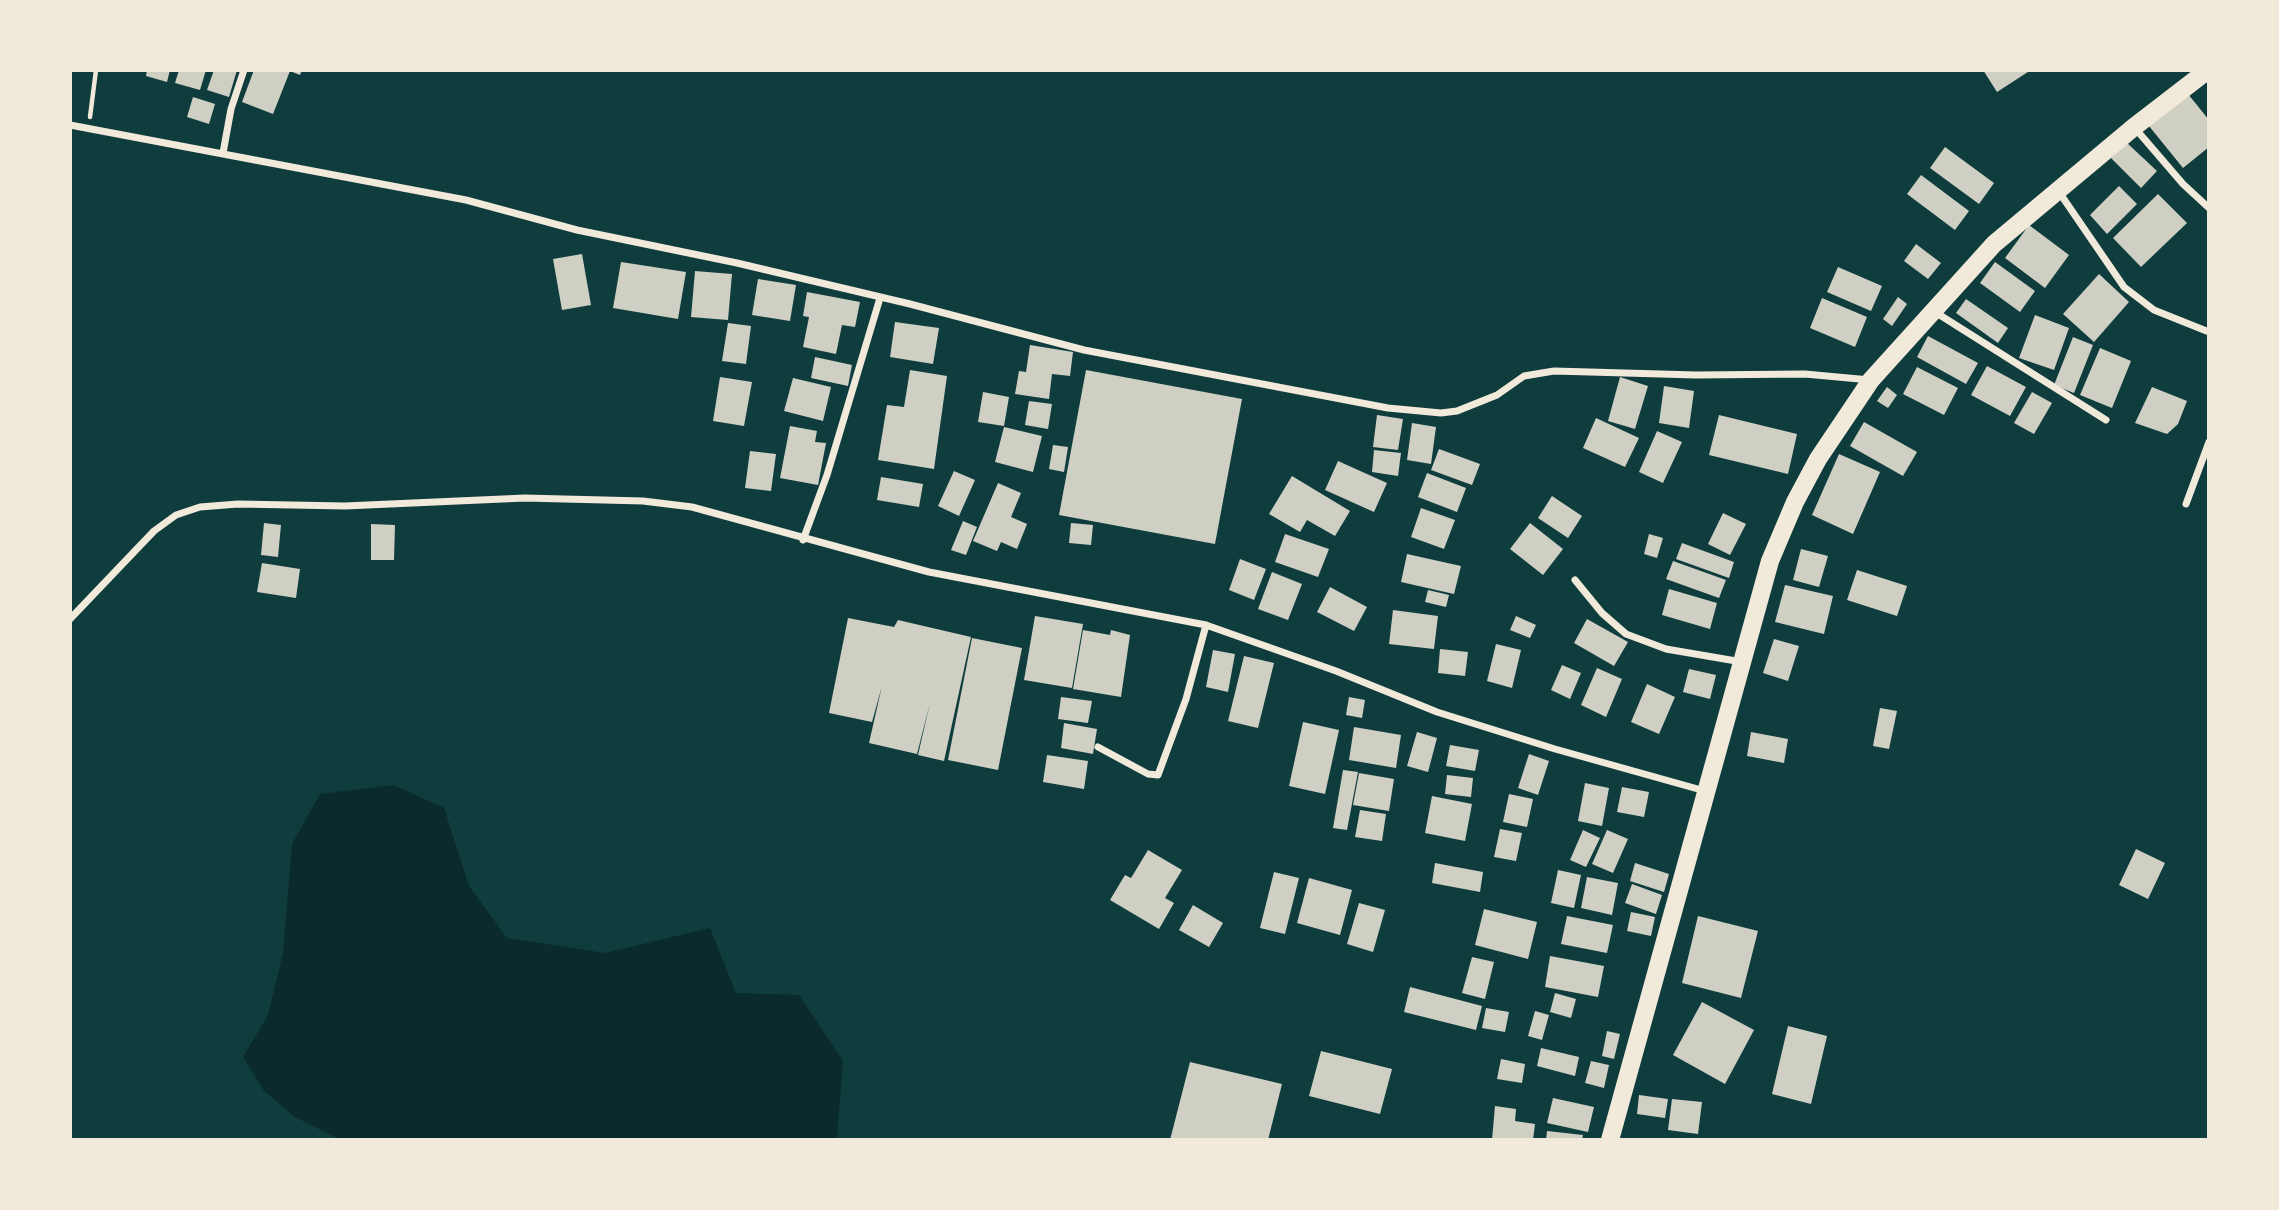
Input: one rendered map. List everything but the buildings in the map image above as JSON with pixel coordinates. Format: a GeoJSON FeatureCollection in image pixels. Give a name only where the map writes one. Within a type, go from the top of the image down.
{"type":"FeatureCollection","features":[{"type":"Feature","properties":{"kind":"main road"},"geometry":{"type":"LineString","coordinates":[[1610,1140],[1770,561],[1795,502],[1818,459],[1871,380],[1931,310],[1994,244],[2134,127],[2208,70]]}},
{"type":"Feature","properties":{"kind":"street"},"geometry":{"type":"LineString","coordinates":[[223,153],[231,109],[244,70]]}},
{"type":"Feature","properties":{"kind":"street"},"geometry":{"type":"LineString","coordinates":[[70,125],[466,200],[577,230],[737,262],[1084,350],[1388,408],[1431,412],[1469,408],[1524,376],[1538,372],[1765,373],[1871,380]]}},
{"type":"Feature","properties":{"kind":"street"},"geometry":{"type":"LineString","coordinates":[[2134,127],[2183,184],[2209,208]]}},
{"type":"Feature","properties":{"kind":"street"},"geometry":{"type":"LineString","coordinates":[[2059,191],[2124,288],[2154,310],[2209,332]]}},
{"type":"Feature","properties":{"kind":"street"},"geometry":{"type":"LineString","coordinates":[[803,540],[827,475],[880,298]]}},
{"type":"Feature","properties":{"kind":"street"},"geometry":{"type":"LineString","coordinates":[[1931,310],[2106,420]]}},
{"type":"Feature","properties":{"kind":"street"},"geometry":{"type":"LineString","coordinates":[[2186,504],[2209,442]]}},
{"type":"Feature","properties":{"kind":"street"},"geometry":{"type":"LineString","coordinates":[[70,619],[154,531],[176,515],[217,505],[345,506],[525,498],[643,501],[692,507],[803,540],[929,572],[1206,625],[1336,671],[1450,716],[1705,791]]}},
{"type":"Feature","properties":{"kind":"street"},"geometry":{"type":"LineString","coordinates":[[1575,580],[1602,613],[1626,634],[1666,649],[1742,662]]}},
{"type":"Feature","properties":{"kind":"street"},"geometry":{"type":"LineString","coordinates":[[1098,747],[1149,774],[1158,775],[1186,699],[1206,625]]}},
{"type":"Feature","properties":{"kind":"path"},"geometry":{"type":"LineString","coordinates":[[90,128],[96,70]]}},
{"type":"Feature","properties":{"kind":"water"},"geometry":{"type":"Polygon","coordinates":[[[394,785],[444,808],[469,886],[507,938],[605,953],[710,928],[736,993],[799,995],[843,1061],[837,1140],[341,1140],[295,1117],[264,1091],[243,1057],[268,1015],[283,953],[292,844],[320,794],[394,785]]]}}]}
